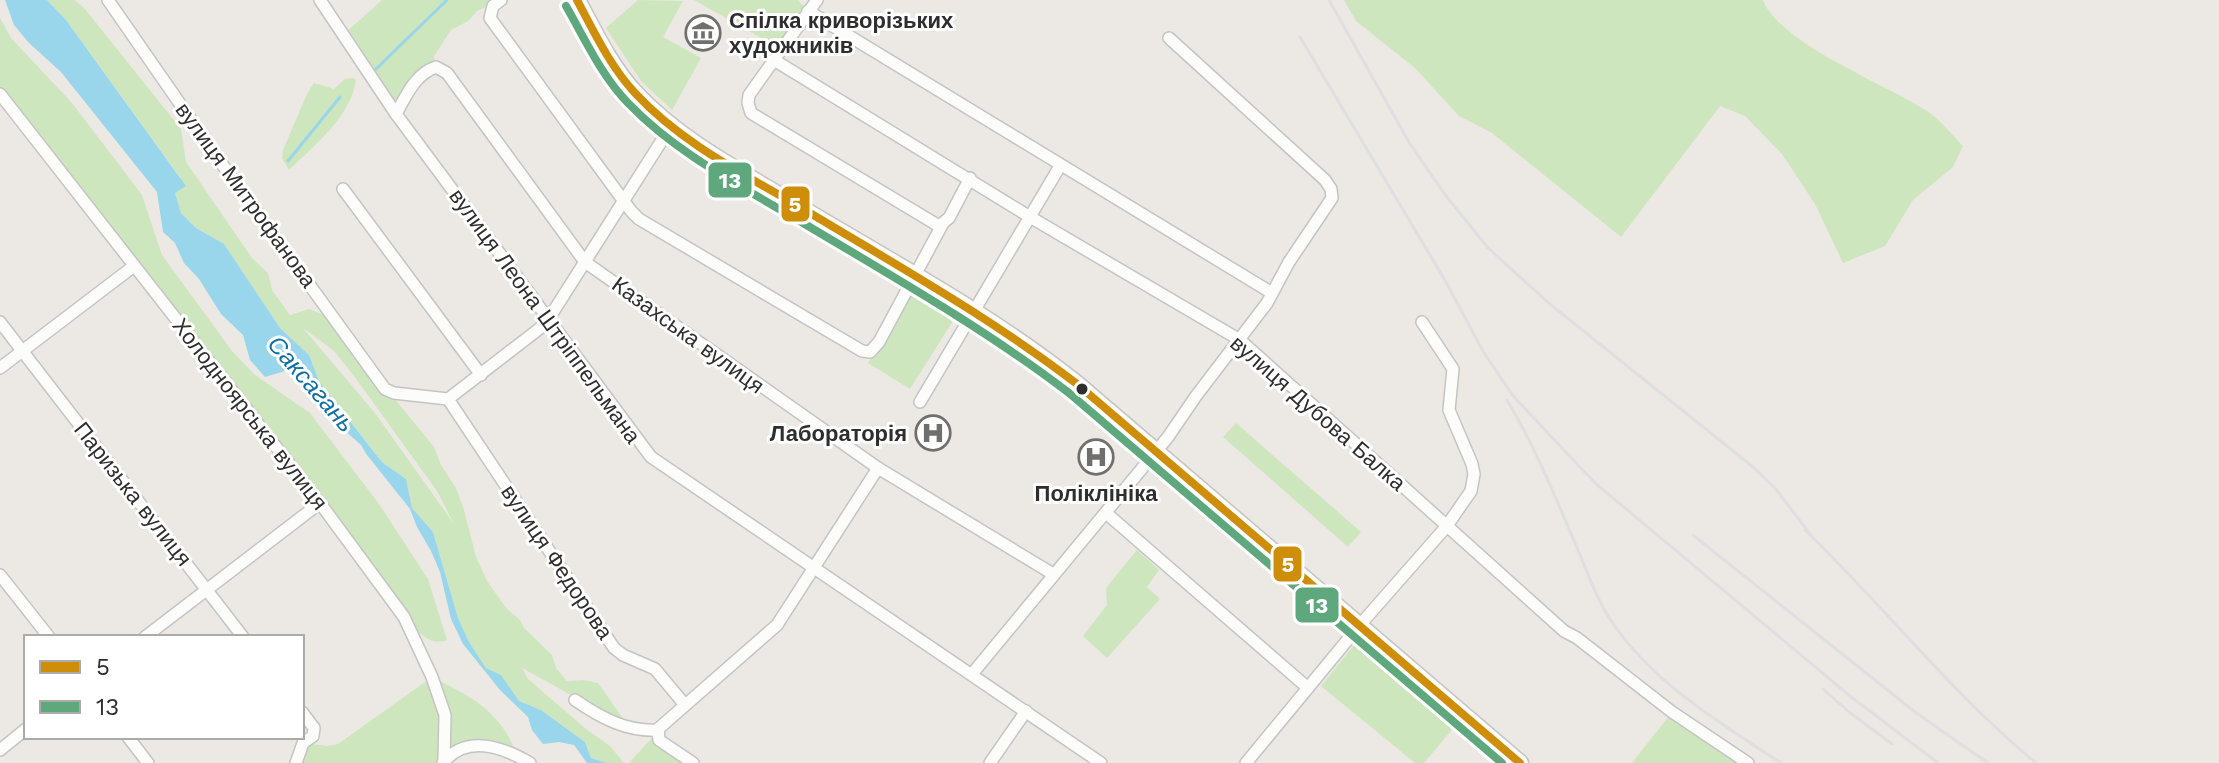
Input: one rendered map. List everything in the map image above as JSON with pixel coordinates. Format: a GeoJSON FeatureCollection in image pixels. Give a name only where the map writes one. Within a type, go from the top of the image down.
{"type":"FeatureCollection","features":[{"type":"Feature","properties":{"kind":"street","name":"вулиця Митрофанова"},"geometry":{"type":"LineString","coordinates":[[108,0],[385,389],[394,393],[448,399]]}},
{"type":"Feature","properties":{"kind":"street","name":"вулиця Леона Штріппельмана"},"geometry":{"type":"LineString","coordinates":[[320,0],[396,114],[651,457],[1101,763]]}},
{"type":"Feature","properties":{"kind":"street"},"geometry":{"type":"LineString","coordinates":[[501,0],[493,6],[490,18],[639,219],[866,353],[879,342],[970,178]]}},
{"type":"Feature","properties":{"kind":"street"},"geometry":{"type":"LineString","coordinates":[[577,0],[624,80],[671,126],[724,162],[975,310],[1044,358],[1520,763]]}},
{"type":"Feature","properties":{"kind":"street"},"geometry":{"type":"LineString","coordinates":[[817,0],[749,95],[751,113],[935,224],[942,225]]}},
{"type":"Feature","properties":{"kind":"street"},"geometry":{"type":"LineString","coordinates":[[808,11],[1272,293]]}},
{"type":"Feature","properties":{"kind":"street"},"geometry":{"type":"LineString","coordinates":[[972,674],[1157,452],[1240,340],[1332,198],[1331,189],[1169,38]]}},
{"type":"Feature","properties":{"kind":"street","name":"вулиця Дубова Балка"},"geometry":{"type":"LineString","coordinates":[[774,60],[1030,217],[1240,340],[1564,631],[1672,712],[1748,763]]}},
{"type":"Feature","properties":{"kind":"street","name":"Казахська вулиця"},"geometry":{"type":"LineString","coordinates":[[396,114],[413,84],[426,70],[436,67],[447,73],[585,262],[878,468],[1053,574]]}},
{"type":"Feature","properties":{"kind":"street","name":"Холодноярська вулиця"},"geometry":{"type":"LineString","coordinates":[[0,94],[320,503],[404,617],[432,677],[445,715],[444,761]]}},
{"type":"Feature","properties":{"kind":"street"},"geometry":{"type":"LineString","coordinates":[[448,399],[548,320],[671,126]]}},
{"type":"Feature","properties":{"kind":"street"},"geometry":{"type":"LineString","coordinates":[[920,402],[1060,166]]}},
{"type":"Feature","properties":{"kind":"street"},"geometry":{"type":"LineString","coordinates":[[343,189],[481,375]]}},
{"type":"Feature","properties":{"kind":"street"},"geometry":{"type":"LineString","coordinates":[[0,368],[134,266]]}},
{"type":"Feature","properties":{"kind":"street","name":"Паризька вулиця"},"geometry":{"type":"LineString","coordinates":[[0,322],[241,635]]}},
{"type":"Feature","properties":{"kind":"street"},"geometry":{"type":"LineString","coordinates":[[1246,763],[1446,527],[1471,491],[1474,474],[1450,417],[1453,369],[1422,322]]}},
{"type":"Feature","properties":{"kind":"street","name":"вулиця Федорова"},"geometry":{"type":"LineString","coordinates":[[448,399],[614,648],[655,669],[685,705]]}},
{"type":"Feature","properties":{"kind":"street"},"geometry":{"type":"LineString","coordinates":[[575,700],[623,726],[637,730],[659,730],[777,625],[878,468]]}},
{"type":"Feature","properties":{"kind":"street"},"geometry":{"type":"LineString","coordinates":[[148,635],[320,503]]}},
{"type":"Feature","properties":{"kind":"street"},"geometry":{"type":"LineString","coordinates":[[1106,513],[1308,688]]}},
{"type":"Feature","properties":{"kind":"street"},"geometry":{"type":"LineString","coordinates":[[0,575],[47,635]]}},
{"type":"Feature","properties":{"kind":"street"},"geometry":{"type":"LineString","coordinates":[[990,763],[1026,711]]}},
{"type":"Feature","properties":{"kind":"street"},"geometry":{"type":"LineString","coordinates":[[296,763],[303,743],[313,736],[314,728],[304,715]]}},
{"type":"Feature","properties":{"kind":"street"},"geometry":{"type":"LineString","coordinates":[[659,730],[659,740],[693,763]]}},
{"type":"Feature","properties":{"kind":"street"},"geometry":{"type":"LineString","coordinates":[[0,750],[24,731]]}},
{"type":"Feature","properties":{"kind":"street"},"geometry":{"type":"LineString","coordinates":[[130,739],[148,763]]}},
{"type":"Feature","properties":{"kind":"street"},"geometry":{"type":"LineString","coordinates":[[444,761],[463,747],[495,746],[530,763]]}},
{"type":"Feature","properties":{"kind":"green space"},"geometry":{"type":"Polygon","coordinates":[[[47,0],[75,0],[85,9],[181,129],[186,162],[252,258],[268,273],[272,290],[290,315],[309,309],[327,316],[434,447],[456,488],[476,557],[487,581],[507,609],[552,655],[556,668],[567,681],[598,683],[629,727],[522,668],[528,679],[610,746],[624,763],[607,763],[591,758],[585,742],[541,710],[519,701],[500,675],[486,668],[458,618],[433,532],[412,508],[406,479],[383,463],[319,381],[309,355],[280,328],[224,244],[196,228],[181,213],[175,193],[180,177],[66,20],[47,0]],[[303,328],[375,413],[454,524],[437,491],[334,351],[303,328]]]}},
{"type":"Feature","properties":{"kind":"green space"},"geometry":{"type":"Polygon","coordinates":[[[382,0],[501,0],[477,11],[468,21],[451,30],[434,56],[436,67],[426,70],[396,114],[343,35],[382,0]]]}},
{"type":"Feature","properties":{"kind":"green space"},"geometry":{"type":"Polygon","coordinates":[[[638,0],[683,1],[663,37],[701,58],[672,110],[641,81],[606,28],[638,0]]]}},
{"type":"Feature","properties":{"kind":"green space"},"geometry":{"type":"Polygon","coordinates":[[[694,0],[798,0],[808,11],[781,49],[694,0]]]}},
{"type":"Feature","properties":{"kind":"green space"},"geometry":{"type":"Polygon","coordinates":[[[1344,0],[1763,0],[1773,16],[1790,32],[1836,62],[1927,111],[1963,146],[1953,167],[1913,200],[1885,246],[1843,263],[1815,204],[1782,154],[1745,116],[1720,106],[1621,237],[1492,133],[1459,116],[1415,68],[1356,21],[1344,0]]]}},
{"type":"Feature","properties":{"kind":"green space"},"geometry":{"type":"Polygon","coordinates":[[[0,18],[11,38],[72,103],[142,195],[162,255],[232,351],[255,375],[310,413],[379,504],[428,579],[447,640],[428,639],[404,617],[0,94],[0,18]]]}},
{"type":"Feature","properties":{"kind":"green space"},"geometry":{"type":"Polygon","coordinates":[[[345,79],[356,80],[353,93],[339,118],[289,170],[282,158],[283,150],[314,83],[334,89],[345,79]]]}},
{"type":"Feature","properties":{"kind":"green space"},"geometry":{"type":"Polygon","coordinates":[[[911,295],[953,321],[910,389],[868,363],[911,295]]]}},
{"type":"Feature","properties":{"kind":"green space"},"geometry":{"type":"Polygon","coordinates":[[[1236,423],[1361,532],[1348,547],[1223,437],[1236,423]]]}},
{"type":"Feature","properties":{"kind":"green space"},"geometry":{"type":"Polygon","coordinates":[[[1137,550],[1159,570],[1147,587],[1160,599],[1107,658],[1083,636],[1107,605],[1106,588],[1137,550]]]}},
{"type":"Feature","properties":{"kind":"green space"},"geometry":{"type":"Polygon","coordinates":[[[1355,644],[1455,726],[1424,763],[1415,763],[1321,686],[1355,644]]]}},
{"type":"Feature","properties":{"kind":"green space"},"geometry":{"type":"Polygon","coordinates":[[[432,677],[484,707],[502,727],[517,755],[463,747],[443,763],[296,763],[303,743],[338,744],[432,677]]]}},
{"type":"Feature","properties":{"kind":"green space"},"geometry":{"type":"Polygon","coordinates":[[[1672,712],[1748,763],[1632,763],[1672,712]]]}},
{"type":"Feature","properties":{"kind":"green space"},"geometry":{"type":"Polygon","coordinates":[[[659,730],[659,740],[693,763],[629,763],[659,730]]]}},
{"type":"Feature","properties":{"kind":"water","name":"Саксагань"},"geometry":{"type":"Polygon","coordinates":[[[5,0],[47,0],[66,20],[186,186],[175,193],[181,213],[196,228],[224,244],[280,328],[309,355],[319,381],[383,463],[406,479],[412,508],[433,532],[458,618],[486,668],[501,675],[519,701],[541,710],[585,742],[591,758],[607,763],[587,763],[574,745],[559,742],[543,744],[532,730],[528,717],[500,690],[463,644],[451,619],[440,572],[410,509],[361,445],[334,421],[303,378],[285,371],[265,377],[250,360],[243,335],[221,314],[199,279],[184,263],[175,243],[163,232],[157,192],[61,72],[14,25],[5,0]]]}},
{"type":"Feature","properties":{"kind":"waterway"},"geometry":{"type":"LineString","coordinates":[[376,69],[447,0]]}},
{"type":"Feature","properties":{"kind":"waterway"},"geometry":{"type":"LineString","coordinates":[[288,161],[340,97]]}},
{"type":"Feature","properties":{"kind":"railway"},"geometry":{"type":"LineString","coordinates":[[1329,0],[1410,144],[1446,196],[1488,248],[1551,305],[1753,467],[1775,488],[1813,538]]}},
{"type":"Feature","properties":{"kind":"railway"},"geometry":{"type":"LineString","coordinates":[[1300,37],[1446,282],[1484,353],[1514,397],[1595,483],[1850,696],[1938,763]]}},
{"type":"Feature","properties":{"kind":"railway"},"geometry":{"type":"LineString","coordinates":[[1507,400],[1554,493],[1593,587],[1612,622],[1647,664],[1668,683],[1711,717],[1781,763]]}},
{"type":"Feature","properties":{"kind":"railway"},"geometry":{"type":"LineString","coordinates":[[1805,530],[1946,679],[2036,763]]}},
{"type":"Feature","properties":{"kind":"railway"},"geometry":{"type":"LineString","coordinates":[[1693,535],[1915,712],[1988,763]]}},
{"type":"Feature","properties":{"kind":"railway"},"geometry":{"type":"LineString","coordinates":[[1823,689],[1892,744]]}},
{"type":"Feature","properties":{"kind":"transit line","name":"5"},"geometry":{"type":"LineString","coordinates":[[577,0],[626,83],[673,128],[716,158],[978,315],[1077,384],[1520,763]]}},
{"type":"Feature","properties":{"kind":"transit line","name":"13"},"geometry":{"type":"LineString","coordinates":[[566,6],[610,81],[647,121],[687,153],[970,324],[1069,393],[1502,763]]}},
{"type":"Feature","properties":{"kind":"place","name":"Спілка криворізьких художників"},"geometry":{"type":"Point","coordinates":[703,33]}},
{"type":"Feature","properties":{"kind":"place","name":"Лабораторія"},"geometry":{"type":"Point","coordinates":[933,433]}},
{"type":"Feature","properties":{"kind":"place","name":"Поліклініка"},"geometry":{"type":"Point","coordinates":[1096,457]}}]}
